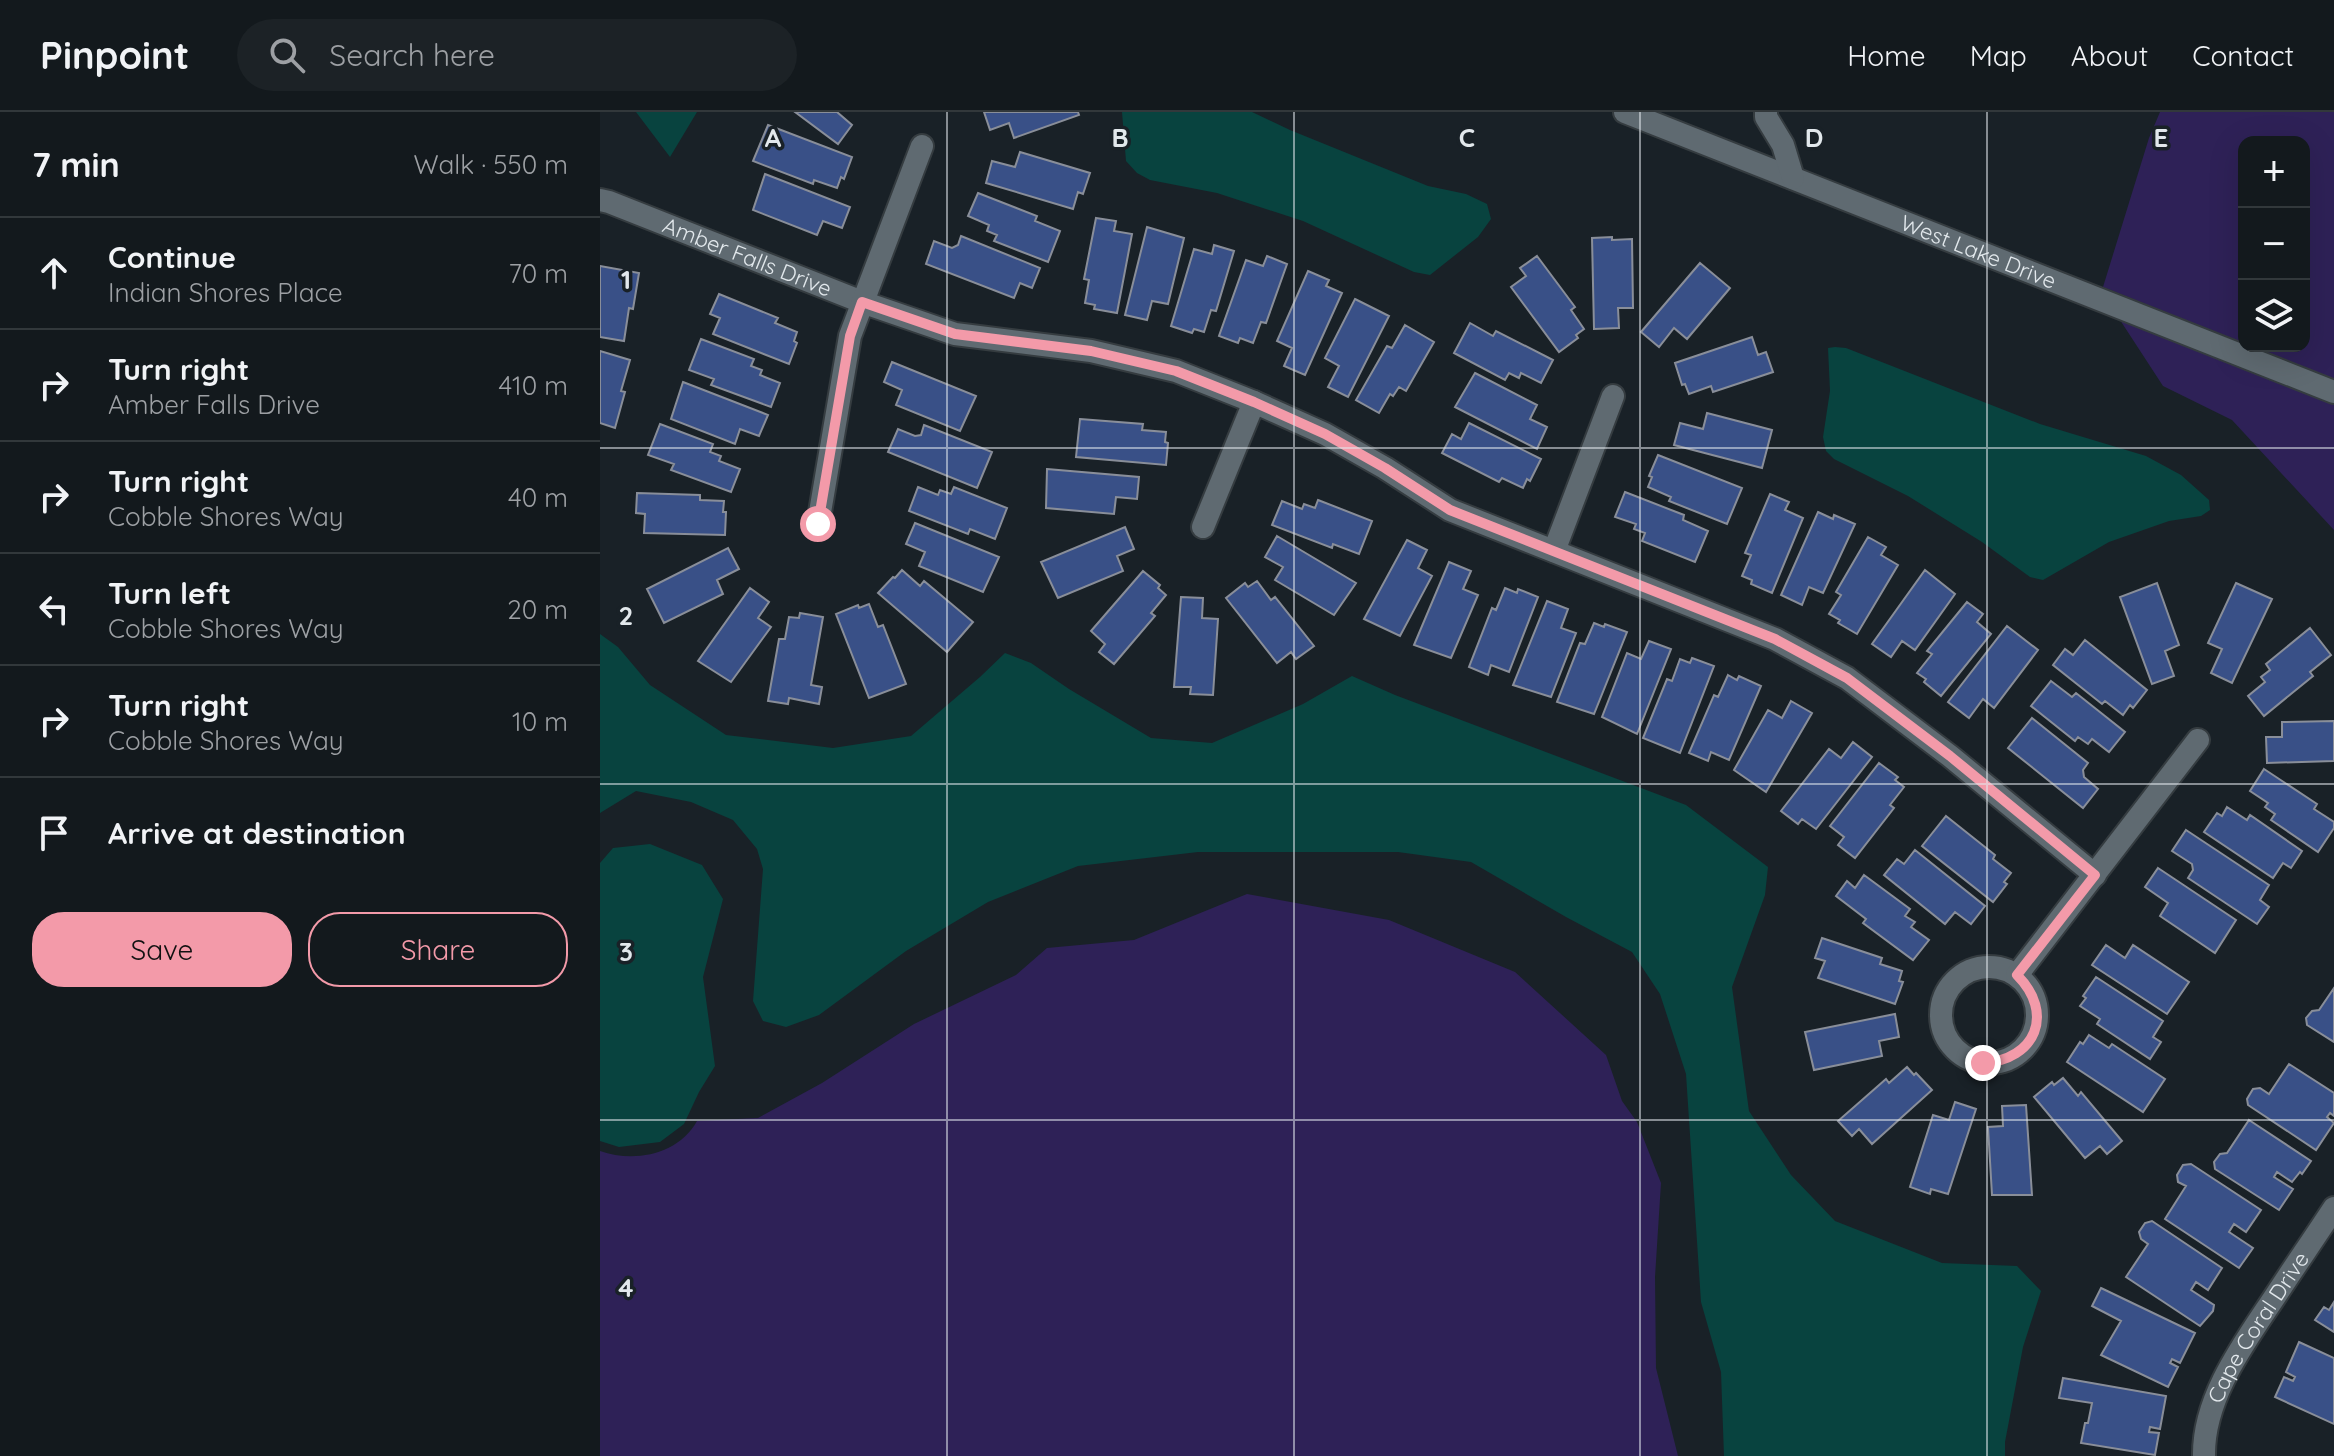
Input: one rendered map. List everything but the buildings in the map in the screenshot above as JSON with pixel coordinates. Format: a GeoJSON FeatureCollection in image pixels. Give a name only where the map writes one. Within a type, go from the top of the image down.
{"type":"FeatureCollection","features":[{"type":"Feature","properties":{"kind":"street","name":"West Lake Drive"},"geometry":{"type":"LineString","coordinates":[[1625,112],[2334,392]]}},
{"type":"Feature","properties":{"kind":"street"},"geometry":{"type":"LineString","coordinates":[[1766,112],[1783,145],[1793,178]]}},
{"type":"Feature","properties":{"kind":"street"},"geometry":{"type":"LineString","coordinates":[[818,524],[850,336],[922,146]]}},
{"type":"Feature","properties":{"kind":"street","name":"Amber Falls Drive"},"geometry":{"type":"LineString","coordinates":[[600,200],[862,302],[955,334],[1091,351],[1176,371],[1325,434],[1450,510],[1775,639],[1847,678],[1950,756],[2095,875]]}},
{"type":"Feature","properties":{"kind":"street"},"geometry":{"type":"LineString","coordinates":[[1554,551],[1613,396]]}},
{"type":"Feature","properties":{"kind":"street"},"geometry":{"type":"LineString","coordinates":[[1203,527],[1254,402]]}},
{"type":"Feature","properties":{"kind":"street"},"geometry":{"type":"LineString","coordinates":[[2017,975],[2198,740]]}},
{"type":"Feature","properties":{"kind":"street"},"geometry":{"type":"LineString","coordinates":[[1987,967],[2017,975],[2036,1001],[2034,1032],[2026,1046],[2014,1056],[1999,1062],[1983,1063],[1955,1049],[1946,1036],[1942,1005],[1948,990],[1958,978],[1972,970],[1987,967]]}},
{"type":"Feature","properties":{"kind":"street","name":"Cape Coral Drive"},"geometry":{"type":"LineString","coordinates":[[2204,1456],[2203,1436],[2220,1386],[2334,1208]]}},
{"type":"Feature","properties":{"kind":"shaded area"},"geometry":{"type":"Polygon","coordinates":[[[636,112],[697,112],[670,157],[636,112]]]}},
{"type":"Feature","properties":{"kind":"shaded area"},"geometry":{"type":"Polygon","coordinates":[[[1122,112],[1252,112],[1428,186],[1466,194],[1487,204],[1491,219],[1478,237],[1430,275],[1414,272],[1303,221],[1217,193],[1150,180],[1137,173],[1126,161],[1122,112]]]}},
{"type":"Feature","properties":{"kind":"shaded area"},"geometry":{"type":"Polygon","coordinates":[[[2160,112],[2334,112],[2334,379],[2267,352],[2310,352],[2310,136],[2238,136],[2238,341],[2103,287],[2149,138],[2160,112]]]}},
{"type":"Feature","properties":{"kind":"shaded area"},"geometry":{"type":"Polygon","coordinates":[[[2120,320],[2334,404],[2334,530],[2232,420],[2163,386],[2120,320]]]}},
{"type":"Feature","properties":{"kind":"shaded area"},"geometry":{"type":"Polygon","coordinates":[[[1828,348],[1846,348],[2040,424],[2146,456],[2181,475],[2209,500],[2210,510],[2201,516],[2169,521],[2109,542],[2043,580],[2030,577],[1982,542],[1908,496],[1834,459],[1826,451],[1823,437],[1830,391],[1828,348]]]}},
{"type":"Feature","properties":{"kind":"shaded area"},"geometry":{"type":"Polygon","coordinates":[[[600,634],[618,647],[650,685],[726,735],[833,748],[911,736],[1005,653],[1031,663],[1151,738],[1212,743],[1303,704],[1352,676],[1686,805],[1768,867],[1765,895],[1732,987],[1749,1111],[1791,1175],[1835,1221],[1942,1263],[2017,1266],[2041,1291],[2023,1347],[2005,1456],[1724,1456],[1721,1372],[1701,1302],[1686,1074],[1660,994],[1632,952],[1471,862],[1398,852],[1198,852],[1078,866],[988,902],[906,951],[819,1015],[786,1027],[763,1021],[753,1001],[763,869],[757,849],[733,820],[691,802],[636,791],[600,813],[600,634]]]}},
{"type":"Feature","properties":{"kind":"shaded area"},"geometry":{"type":"Polygon","coordinates":[[[650,844],[702,865],[723,899],[703,977],[715,1066],[684,1124],[660,1142],[619,1147],[600,1141],[600,863],[613,848],[650,844]]]}},
{"type":"Feature","properties":{"kind":"shaded area"},"geometry":{"type":"Polygon","coordinates":[[[1247,894],[1389,920],[1515,972],[1606,1055],[1622,1101],[1637,1122],[1661,1183],[1655,1277],[1656,1368],[1678,1456],[600,1456],[600,1151],[641,1156],[667,1149],[679,1142],[697,1121],[758,1118],[822,1083],[914,1024],[1016,975],[1047,948],[1134,940],[1247,894]]]}},
{"type":"Feature","properties":{"kind":"route"},"geometry":{"type":"LineString","coordinates":[[818,524],[850,336],[862,302],[955,334],[1091,351],[1176,371],[1325,434],[1450,510],[1775,639],[1847,678],[1950,756],[2095,875],[2017,975],[2036,1001],[2034,1032],[2026,1046],[2014,1056],[1999,1062],[1983,1063]]}}]}
